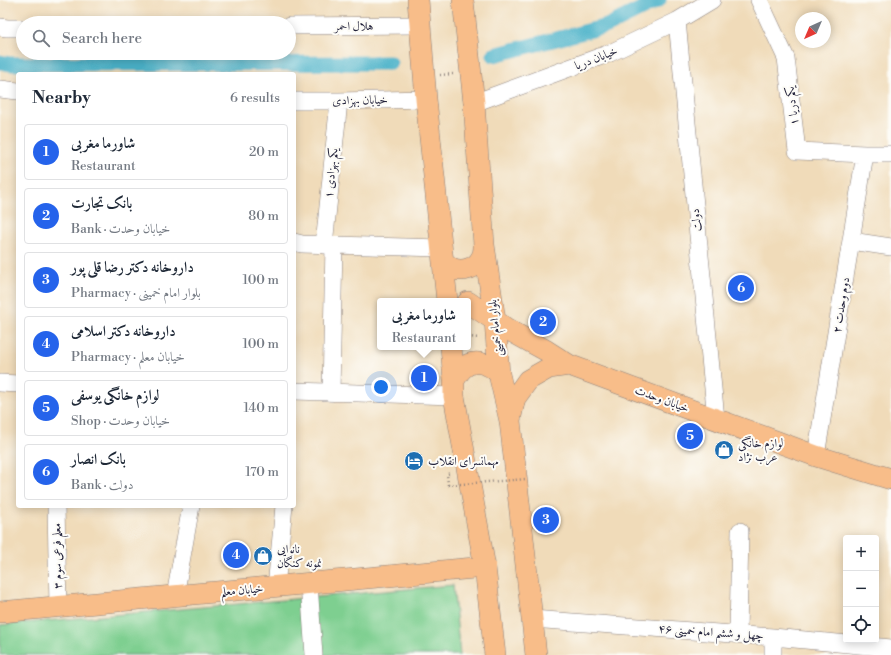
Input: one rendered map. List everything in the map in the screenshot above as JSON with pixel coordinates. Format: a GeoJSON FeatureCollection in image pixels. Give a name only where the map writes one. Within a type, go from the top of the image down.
{"type":"FeatureCollection","features":[{"type":"Feature","properties":{"kind":"main road"},"geometry":{"type":"LineString","coordinates":[[418,0],[426,99],[446,293]]}},
{"type":"Feature","properties":{"kind":"main road","name":"بلوار امام خمینی"},"geometry":{"type":"LineString","coordinates":[[463,0],[474,103],[484,245],[495,320],[499,374],[510,421],[536,655]]}},
{"type":"Feature","properties":{"kind":"main road"},"geometry":{"type":"LineString","coordinates":[[442,254],[449,267],[457,270],[466,270],[474,267],[480,261],[484,254],[484,245]]}},
{"type":"Feature","properties":{"kind":"main road","name":"خیابان وحدت"},"geometry":{"type":"LineString","coordinates":[[446,293],[460,298]]}},
{"type":"Feature","properties":{"kind":"main road","name":"خیابان وحدت"},"geometry":{"type":"LineString","coordinates":[[471,303],[507,329],[547,350],[569,364],[816,456],[891,479]]}},
{"type":"Feature","properties":{"kind":"main road"},"geometry":{"type":"LineString","coordinates":[[451,350],[454,388],[485,567],[495,655]]}},
{"type":"Feature","properties":{"kind":"main road"},"geometry":{"type":"LineString","coordinates":[[454,388],[462,370],[472,364],[478,363],[490,366],[499,374]]}},
{"type":"Feature","properties":{"kind":"main road"},"geometry":{"type":"LineString","coordinates":[[510,421],[515,398],[528,380],[549,368],[569,364]]}},
{"type":"Feature","properties":{"kind":"main road","name":"خیابان معلم"},"geometry":{"type":"LineString","coordinates":[[0,612],[485,567]]}},
{"type":"Feature","properties":{"kind":"street","name":"خیابان دریا"},"geometry":{"type":"LineString","coordinates":[[474,103],[610,53],[677,20],[712,0]]}},
{"type":"Feature","properties":{"kind":"street","name":"یکم دریا ۱"},"geometry":{"type":"LineString","coordinates":[[759,0],[786,58],[797,151],[865,154]]}},
{"type":"Feature","properties":{"kind":"street","name":"دولت"},"geometry":{"type":"LineString","coordinates":[[677,20],[716,419]]}},
{"type":"Feature","properties":{"kind":"street","name":"هلال احمر"},"geometry":{"type":"LineString","coordinates":[[296,26],[419,25]]}},
{"type":"Feature","properties":{"kind":"street"},"geometry":{"type":"LineString","coordinates":[[0,27],[16,28]]}},
{"type":"Feature","properties":{"kind":"street"},"geometry":{"type":"LineString","coordinates":[[0,89],[16,91]]}},
{"type":"Feature","properties":{"kind":"street","name":"خیابان بهزادی"},"geometry":{"type":"LineString","coordinates":[[296,101],[426,99]]}},
{"type":"Feature","properties":{"kind":"street","name":"یکم بهزادی ۱"},"geometry":{"type":"LineString","coordinates":[[330,392],[329,245],[339,101]]}},
{"type":"Feature","properties":{"kind":"street"},"geometry":{"type":"LineString","coordinates":[[865,154],[891,154]]}},
{"type":"Feature","properties":{"kind":"street","name":"دوم وحدت ۲"},"geometry":{"type":"LineString","coordinates":[[816,456],[865,154]]}},
{"type":"Feature","properties":{"kind":"street"},"geometry":{"type":"LineString","coordinates":[[851,241],[891,247]]}},
{"type":"Feature","properties":{"kind":"street"},"geometry":{"type":"LineString","coordinates":[[296,242],[442,254]]}},
{"type":"Feature","properties":{"kind":"street"},"geometry":{"type":"LineString","coordinates":[[0,383],[16,384]]}},
{"type":"Feature","properties":{"kind":"street"},"geometry":{"type":"LineString","coordinates":[[296,395],[330,392],[454,388]]}},
{"type":"Feature","properties":{"kind":"street","name":"معلم فرعی سوم ۳"},"geometry":{"type":"LineString","coordinates":[[56,508],[58,607]]}},
{"type":"Feature","properties":{"kind":"street"},"geometry":{"type":"LineString","coordinates":[[176,596],[191,508]]}},
{"type":"Feature","properties":{"kind":"street"},"geometry":{"type":"LineString","coordinates":[[276,587],[284,508]]}},
{"type":"Feature","properties":{"kind":"street"},"geometry":{"type":"LineString","coordinates":[[738,634],[740,531]]}},
{"type":"Feature","properties":{"kind":"street"},"geometry":{"type":"LineString","coordinates":[[309,584],[314,655]]}},
{"type":"Feature","properties":{"kind":"street","name":"چهل و ششم امام خمینی ۴۶"},"geometry":{"type":"LineString","coordinates":[[532,619],[773,637],[847,650],[891,648]]}},
{"type":"Feature","properties":{"kind":"street"},"geometry":{"type":"LineString","coordinates":[[773,637],[774,655]]}},
{"type":"Feature","properties":{"kind":"path"},"geometry":{"type":"LineString","coordinates":[[424,76],[470,73]]}},
{"type":"Feature","properties":{"kind":"path"},"geometry":{"type":"LineString","coordinates":[[447,474],[448,486],[526,479]]}},
{"type":"Feature","properties":{"kind":"green space"},"geometry":{"type":"Polygon","coordinates":[[[453,585],[460,655],[0,655],[0,625],[453,585]]]}},
{"type":"Feature","properties":{"kind":"waterway"},"geometry":{"type":"LineString","coordinates":[[494,55],[607,26],[659,0]]}},
{"type":"Feature","properties":{"kind":"waterway"},"geometry":{"type":"LineString","coordinates":[[0,62],[10,64],[390,63]]}},
{"type":"Feature","properties":{"kind":"place","name":"بانک انصار"},"geometry":{"type":"Point","coordinates":[741,288]}},
{"type":"Feature","properties":{"kind":"place","name":"بانک تجارت"},"geometry":{"type":"Point","coordinates":[543,322]}},
{"type":"Feature","properties":{"kind":"place","name":"شاورما مغربی"},"geometry":{"type":"Point","coordinates":[424,378]}},
{"type":"Feature","properties":{"kind":"place","name":"لوازم خانگی یوسفی"},"geometry":{"type":"Point","coordinates":[690,436]}},
{"type":"Feature","properties":{"kind":"place","name":"لوازم خانگی عرب نژاد"},"geometry":{"type":"Point","coordinates":[724,450]}},
{"type":"Feature","properties":{"kind":"place","name":"مهمانسرای انقلاب"},"geometry":{"type":"Point","coordinates":[414,461]}},
{"type":"Feature","properties":{"kind":"place","name":"داروخانه دکتر رضا قلی پور"},"geometry":{"type":"Point","coordinates":[546,520]}},
{"type":"Feature","properties":{"kind":"place","name":"داروخانه دکتر اسلامی"},"geometry":{"type":"Point","coordinates":[236,555]}},
{"type":"Feature","properties":{"kind":"place","name":"نانوایی نمونه کنگان"},"geometry":{"type":"Point","coordinates":[263,556]}}]}
